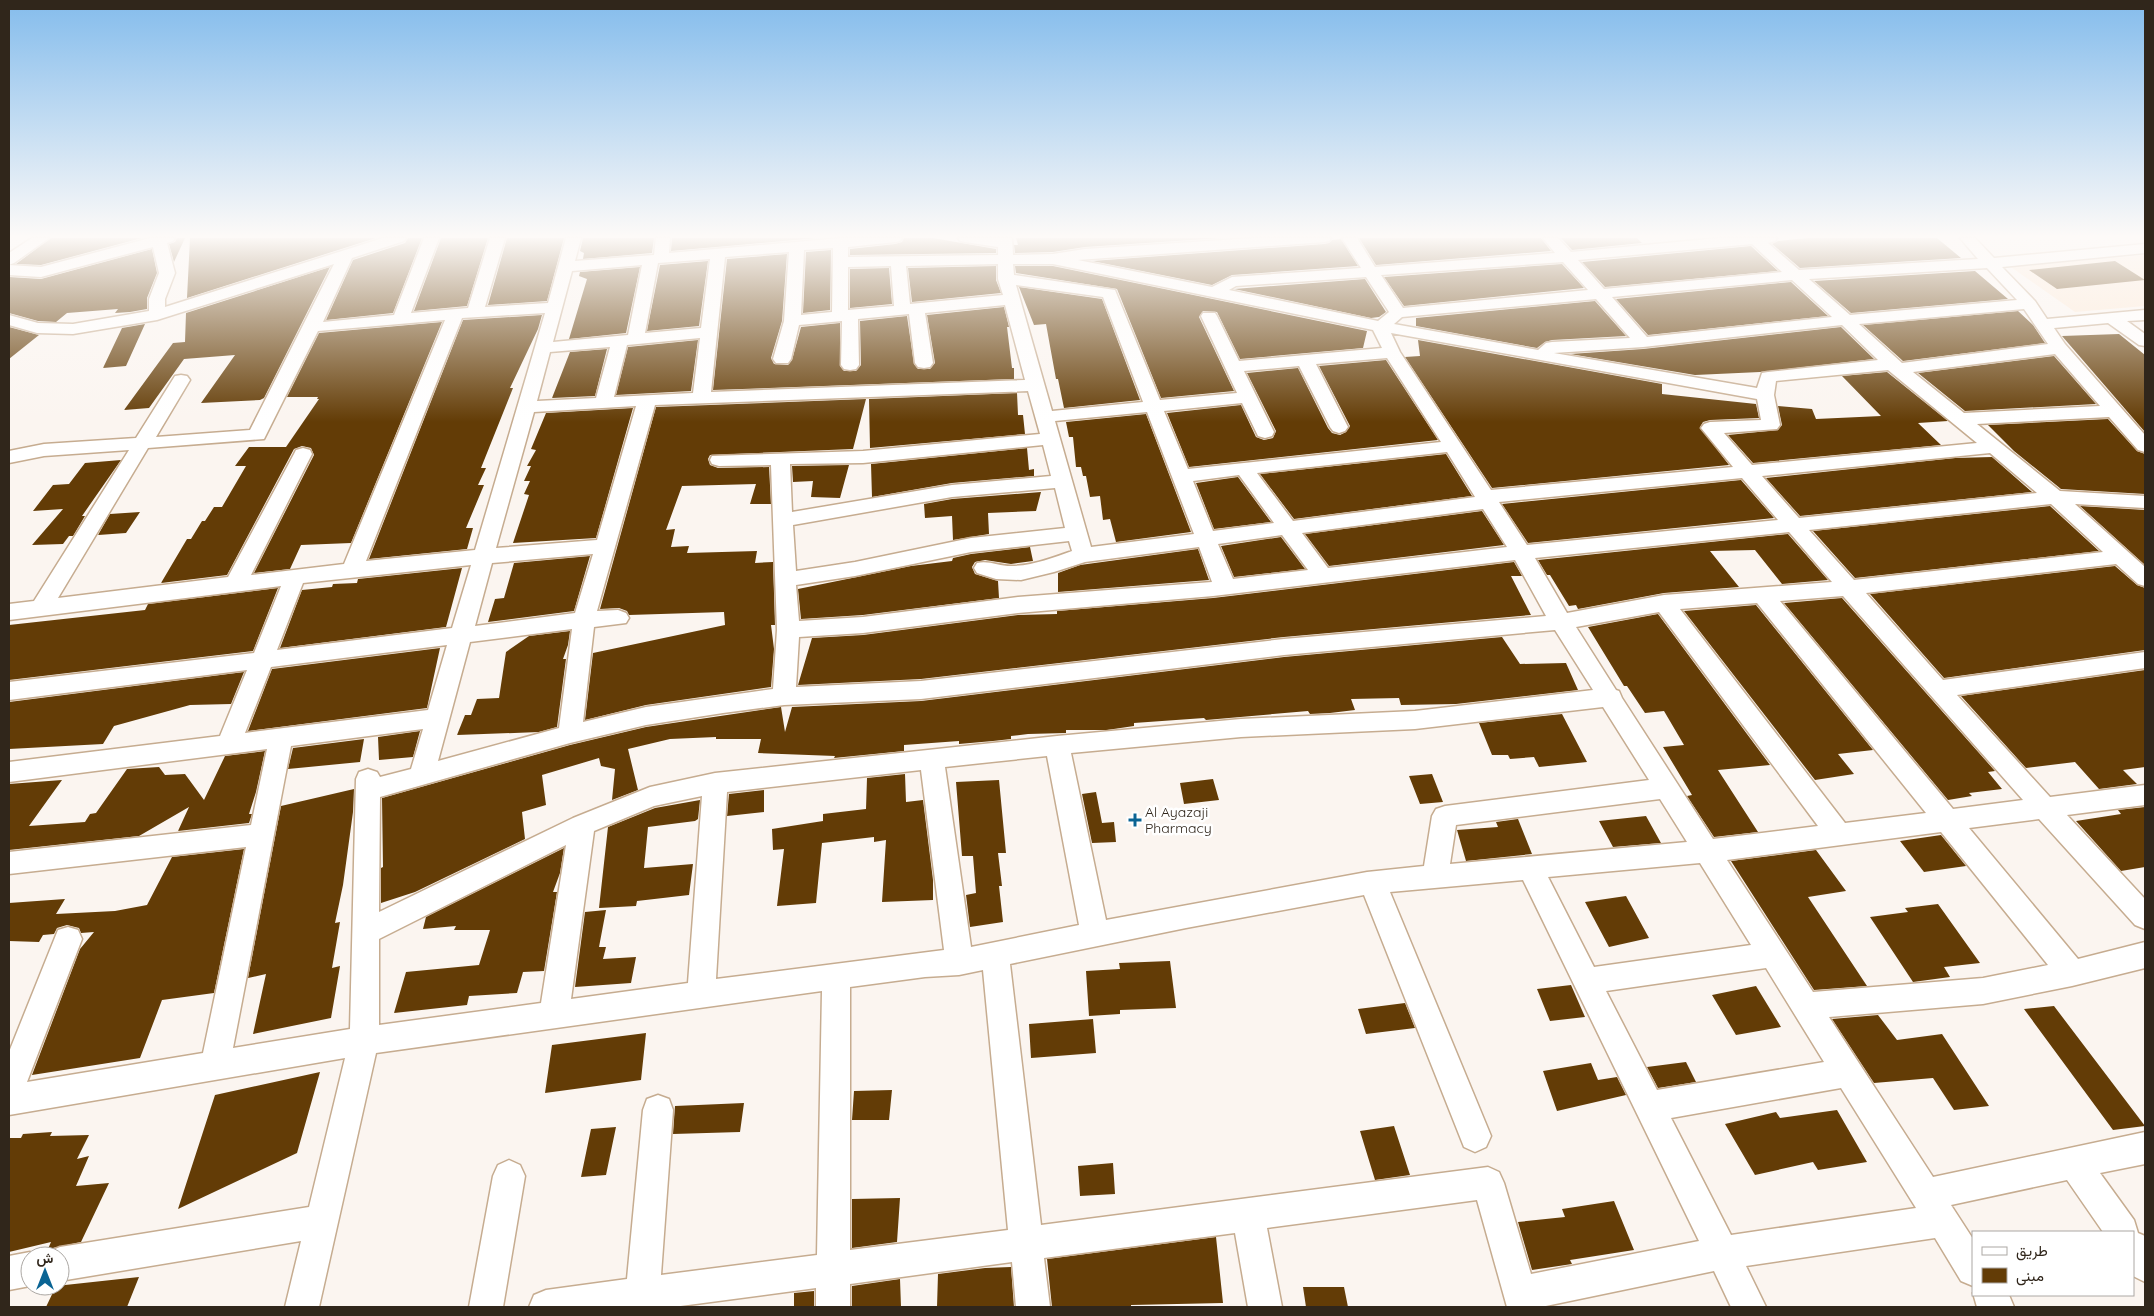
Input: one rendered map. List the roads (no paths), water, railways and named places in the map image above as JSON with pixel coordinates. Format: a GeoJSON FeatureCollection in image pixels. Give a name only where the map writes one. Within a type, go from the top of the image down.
{"type":"FeatureCollection","features":[{"type":"Feature","properties":{"kind":"street"},"geometry":{"type":"LineString","coordinates":[[157,299],[157,315]]}},
{"type":"Feature","properties":{"kind":"street"},"geometry":{"type":"LineString","coordinates":[[9,320],[37,328],[73,329],[157,315],[206,299]]}},
{"type":"Feature","properties":{"kind":"street"},"geometry":{"type":"LineString","coordinates":[[9,457],[44,450],[258,434],[324,299]]}},
{"type":"Feature","properties":{"kind":"street"},"geometry":{"type":"LineString","coordinates":[[400,320],[408,299]]}},
{"type":"Feature","properties":{"kind":"street"},"geometry":{"type":"LineString","coordinates":[[475,313],[479,299]]}},
{"type":"Feature","properties":{"kind":"street"},"geometry":{"type":"LineString","coordinates":[[421,777],[556,299]]}},
{"type":"Feature","properties":{"kind":"street"},"geometry":{"type":"LineString","coordinates":[[604,402],[642,299]]}},
{"type":"Feature","properties":{"kind":"street"},"geometry":{"type":"LineString","coordinates":[[701,398],[713,299]]}},
{"type":"Feature","properties":{"kind":"street"},"geometry":{"type":"LineString","coordinates":[[782,359],[792,321],[793,299]]}},
{"type":"Feature","properties":{"kind":"street"},"geometry":{"type":"LineString","coordinates":[[844,299],[850,365]]}},
{"type":"Feature","properties":{"kind":"street"},"geometry":{"type":"LineString","coordinates":[[907,299],[924,362]]}},
{"type":"Feature","properties":{"kind":"street"},"geometry":{"type":"LineString","coordinates":[[792,321],[1008,299]]}},
{"type":"Feature","properties":{"kind":"street"},"geometry":{"type":"LineString","coordinates":[[1012,299],[1083,555]]}},
{"type":"Feature","properties":{"kind":"street"},"geometry":{"type":"LineString","coordinates":[[1111,299],[1204,538],[1225,587]]}},
{"type":"Feature","properties":{"kind":"street"},"geometry":{"type":"LineString","coordinates":[[1261,299],[1389,320],[1539,355],[1765,396]]}},
{"type":"Feature","properties":{"kind":"street"},"geometry":{"type":"LineString","coordinates":[[1382,299],[1389,320],[1392,352],[1521,552],[1561,622],[1611,697],[1972,1267]]}},
{"type":"Feature","properties":{"kind":"street"},"geometry":{"type":"LineString","coordinates":[[1389,320],[1558,299]]}},
{"type":"Feature","properties":{"kind":"street"},"geometry":{"type":"LineString","coordinates":[[1607,299],[1643,342]]}},
{"type":"Feature","properties":{"kind":"street"},"geometry":{"type":"LineString","coordinates":[[1823,299],[1895,366],[2055,497],[2144,577]]}},
{"type":"Feature","properties":{"kind":"street"},"geometry":{"type":"LineString","coordinates":[[2025,299],[2059,348],[2145,446]]}},
{"type":"Feature","properties":{"kind":"street"},"geometry":{"type":"LineString","coordinates":[[1539,355],[1552,347],[1643,342],[1846,320],[2029,304]]}},
{"type":"Feature","properties":{"kind":"street"},"geometry":{"type":"LineString","coordinates":[[312,324],[322,327],[554,307]]}},
{"type":"Feature","properties":{"kind":"street"},"geometry":{"type":"LineString","coordinates":[[352,570],[456,314]]}},
{"type":"Feature","properties":{"kind":"street"},"geometry":{"type":"LineString","coordinates":[[2041,324],[2145,315]]}},
{"type":"Feature","properties":{"kind":"street"},"geometry":{"type":"LineString","coordinates":[[1209,316],[1264,432]]}},
{"type":"Feature","properties":{"kind":"street"},"geometry":{"type":"LineString","coordinates":[[2111,318],[2145,341]]}},
{"type":"Feature","properties":{"kind":"street"},"geometry":{"type":"LineString","coordinates":[[542,348],[709,332]]}},
{"type":"Feature","properties":{"kind":"street"},"geometry":{"type":"LineString","coordinates":[[2059,348],[1895,366],[1768,377],[1765,396],[1771,425],[1710,428],[1848,588],[2045,808],[2145,916]]}},
{"type":"Feature","properties":{"kind":"street"},"geometry":{"type":"LineString","coordinates":[[1233,367],[1392,352]]}},
{"type":"Feature","properties":{"kind":"street"},"geometry":{"type":"LineString","coordinates":[[1305,360],[1339,427]]}},
{"type":"Feature","properties":{"kind":"street"},"geometry":{"type":"LineString","coordinates":[[41,608],[181,380]]}},
{"type":"Feature","properties":{"kind":"street"},"geometry":{"type":"LineString","coordinates":[[526,407],[647,400],[1037,385]]}},
{"type":"Feature","properties":{"kind":"street"},"geometry":{"type":"LineString","coordinates":[[1045,417],[1246,397]]}},
{"type":"Feature","properties":{"kind":"street"},"geometry":{"type":"LineString","coordinates":[[570,734],[584,620],[647,400]]}},
{"type":"Feature","properties":{"kind":"street"},"geometry":{"type":"LineString","coordinates":[[1961,419],[2114,411]]}},
{"type":"Feature","properties":{"kind":"street"},"geometry":{"type":"LineString","coordinates":[[719,460],[863,457],[1051,439]]}},
{"type":"Feature","properties":{"kind":"street"},"geometry":{"type":"LineString","coordinates":[[1180,476],[1453,446]]}},
{"type":"Feature","properties":{"kind":"street"},"geometry":{"type":"LineString","coordinates":[[984,568],[999,574],[1035,570],[1083,555],[1486,500],[1994,447]]}},
{"type":"Feature","properties":{"kind":"street"},"geometry":{"type":"LineString","coordinates":[[236,583],[303,454]]}},
{"type":"Feature","properties":{"kind":"street"},"geometry":{"type":"LineString","coordinates":[[780,460],[788,630],[784,696]]}},
{"type":"Feature","properties":{"kind":"street"},"geometry":{"type":"LineString","coordinates":[[1244,469],[1322,574]]}},
{"type":"Feature","properties":{"kind":"street"},"geometry":{"type":"LineString","coordinates":[[782,520],[952,490],[1063,481]]}},
{"type":"Feature","properties":{"kind":"street"},"geometry":{"type":"LineString","coordinates":[[788,630],[863,625],[1018,605],[1225,587],[1322,574],[1521,552],[1794,526],[2055,497],[2145,502]]}},
{"type":"Feature","properties":{"kind":"street"},"geometry":{"type":"LineString","coordinates":[[785,580],[855,569],[972,545],[1077,533]]}},
{"type":"Feature","properties":{"kind":"street"},"geometry":{"type":"LineString","coordinates":[[9,612],[236,583],[484,555],[605,546]]}},
{"type":"Feature","properties":{"kind":"street"},"geometry":{"type":"LineString","coordinates":[[302,1307],[364,1041],[368,785],[421,777],[506,751],[646,716],[784,696],[921,690],[1284,647],[1561,622],[1664,603],[1848,588],[2120,557]]}},
{"type":"Feature","properties":{"kind":"street"},"geometry":{"type":"LineString","coordinates":[[229,744],[295,576]]}},
{"type":"Feature","properties":{"kind":"street"},"geometry":{"type":"LineString","coordinates":[[1762,594],[2072,973]]}},
{"type":"Feature","properties":{"kind":"street"},"geometry":{"type":"LineString","coordinates":[[1664,603],[1839,835]]}},
{"type":"Feature","properties":{"kind":"street"},"geometry":{"type":"LineString","coordinates":[[9,691],[460,637],[584,620],[618,618]]}},
{"type":"Feature","properties":{"kind":"street"},"geometry":{"type":"LineString","coordinates":[[1939,689],[2145,660]]}},
{"type":"Feature","properties":{"kind":"street"},"geometry":{"type":"LineString","coordinates":[[365,933],[582,825],[650,797],[715,783],[1057,745],[1240,728],[1415,720],[1611,697]]}},
{"type":"Feature","properties":{"kind":"street"},"geometry":{"type":"LineString","coordinates":[[9,772],[437,718]]}},
{"type":"Feature","properties":{"kind":"street"},"geometry":{"type":"LineString","coordinates":[[215,1065],[282,738]]}},
{"type":"Feature","properties":{"kind":"street"},"geometry":{"type":"LineString","coordinates":[[1057,745],[1095,935]]}},
{"type":"Feature","properties":{"kind":"street"},"geometry":{"type":"LineString","coordinates":[[932,758],[959,962]]}},
{"type":"Feature","properties":{"kind":"street"},"geometry":{"type":"LineString","coordinates":[[702,995],[715,783]]}},
{"type":"Feature","properties":{"kind":"street"},"geometry":{"type":"LineString","coordinates":[[1435,877],[1445,816],[1668,788]]}},
{"type":"Feature","properties":{"kind":"street"},"geometry":{"type":"LineString","coordinates":[[9,1100],[364,1041],[836,976],[959,962],[1373,883],[1708,851],[2145,795]]}},
{"type":"Feature","properties":{"kind":"street"},"geometry":{"type":"LineString","coordinates":[[554,1015],[582,825]]}},
{"type":"Feature","properties":{"kind":"street"},"geometry":{"type":"LineString","coordinates":[[9,863],[262,834]]}},
{"type":"Feature","properties":{"kind":"street"},"geometry":{"type":"LineString","coordinates":[[1530,868],[1749,1307]]}},
{"type":"Feature","properties":{"kind":"street"},"geometry":{"type":"LineString","coordinates":[[1373,883],[1475,1136]]}},
{"type":"Feature","properties":{"kind":"street"},"geometry":{"type":"LineString","coordinates":[[9,1089],[68,939]]}},
{"type":"Feature","properties":{"kind":"street"},"geometry":{"type":"LineString","coordinates":[[995,954],[1028,1244],[1033,1307]]}},
{"type":"Feature","properties":{"kind":"street"},"geometry":{"type":"LineString","coordinates":[[1586,981],[1773,954]]}},
{"type":"Feature","properties":{"kind":"street"},"geometry":{"type":"LineString","coordinates":[[1806,1006],[1983,991],[2072,973],[2145,955]]}},
{"type":"Feature","properties":{"kind":"street"},"geometry":{"type":"LineString","coordinates":[[833,1307],[836,976]]}},
{"type":"Feature","properties":{"kind":"street"},"geometry":{"type":"LineString","coordinates":[[1649,1107],[1848,1072]]}},
{"type":"Feature","properties":{"kind":"street"},"geometry":{"type":"LineString","coordinates":[[642,1301],[658,1110]]}},
{"type":"Feature","properties":{"kind":"street"},"geometry":{"type":"LineString","coordinates":[[546,1307],[642,1301],[833,1270],[1488,1183],[1522,1300],[1722,1253],[1934,1208],[2074,1164],[2145,1148]]}},
{"type":"Feature","properties":{"kind":"street"},"geometry":{"type":"LineString","coordinates":[[2074,1164],[2121,1231]]}},
{"type":"Feature","properties":{"kind":"street"},"geometry":{"type":"LineString","coordinates":[[486,1307],[509,1176]]}},
{"type":"Feature","properties":{"kind":"street"},"geometry":{"type":"LineString","coordinates":[[1248,1215],[1265,1307]]}},
{"type":"Feature","properties":{"kind":"street"},"geometry":{"type":"LineString","coordinates":[[70,1262],[322,1221]]}},
{"type":"Feature","properties":{"kind":"street"},"geometry":{"type":"LineString","coordinates":[[2134,1248],[2145,1265]]}},
{"type":"Feature","properties":{"kind":"street"},"geometry":{"type":"LineString","coordinates":[[1990,1296],[1997,1307]]}},
{"type":"Feature","properties":{"kind":"place","name":"Al Ayazaji Pharmacy"},"geometry":{"type":"Point","coordinates":[1135,820]}}]}
